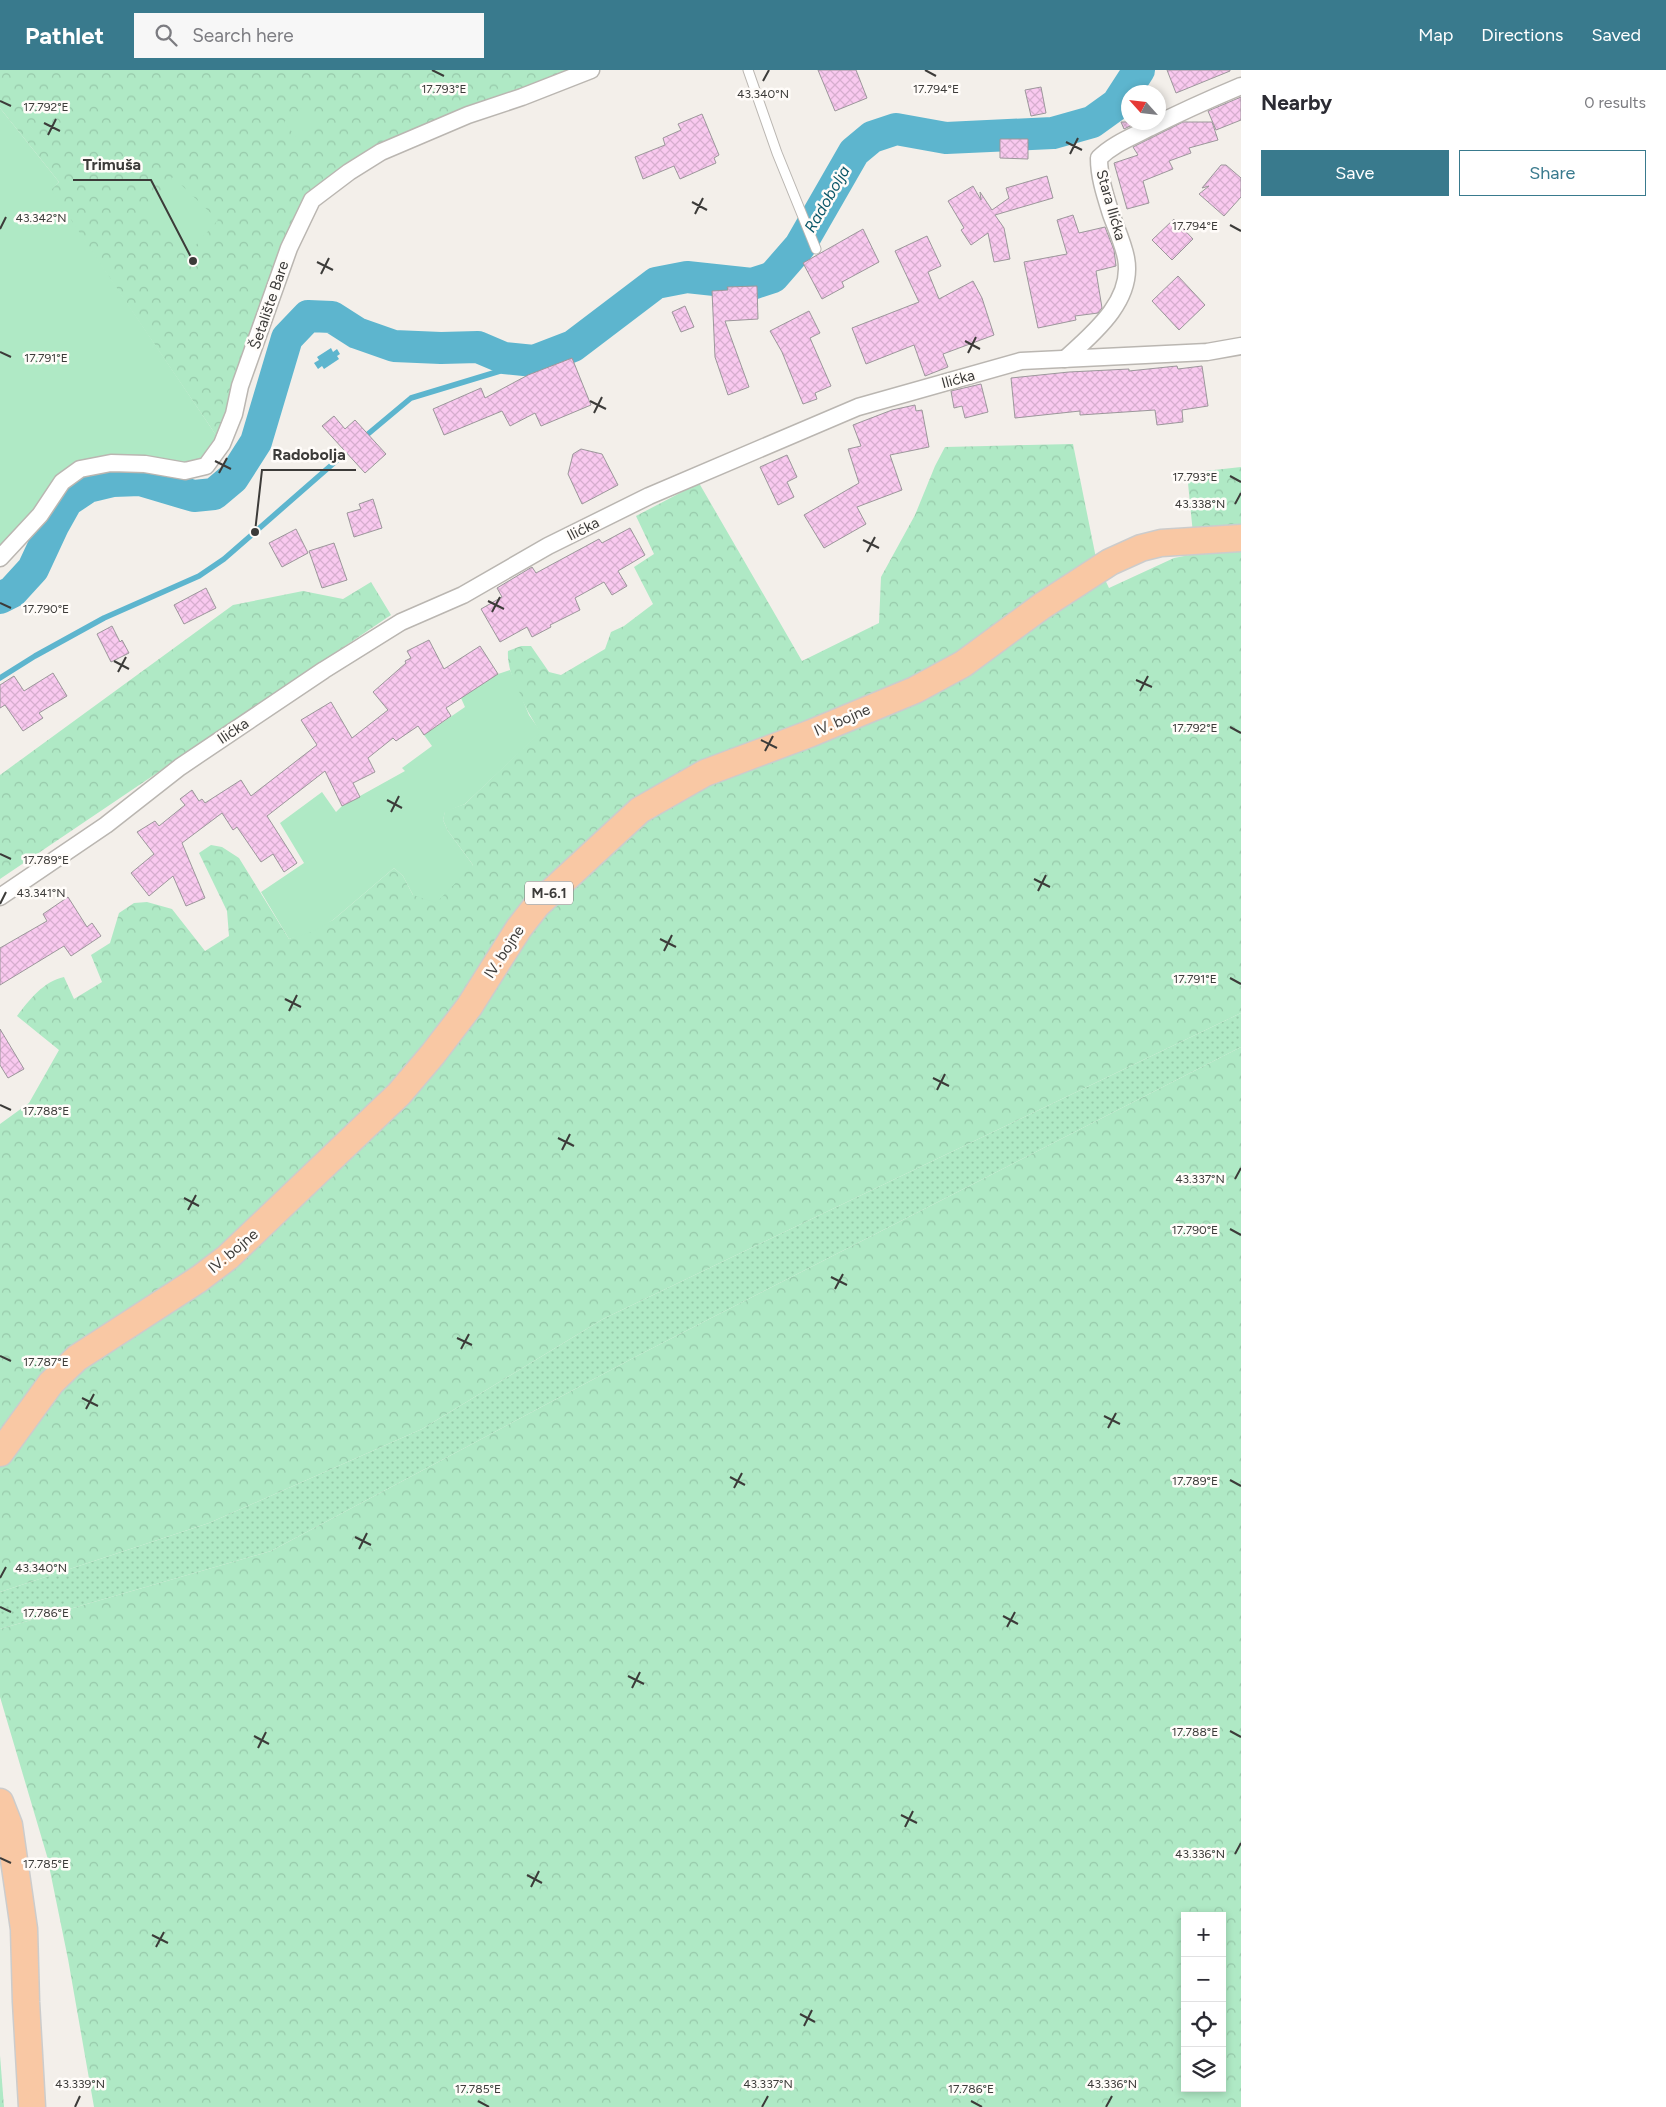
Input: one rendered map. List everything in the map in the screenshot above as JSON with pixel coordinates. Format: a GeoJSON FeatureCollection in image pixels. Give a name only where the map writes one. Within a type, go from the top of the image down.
{"type":"FeatureCollection","features":[{"type":"Feature","properties":{"kind":"main road","name":"IV. bojne"},"geometry":{"type":"LineString","coordinates":[[0,1453],[51,1383],[77,1358],[199,1279],[228,1256],[399,1094],[433,1054],[469,1006],[519,928],[537,905],[640,810],[705,772],[801,737],[915,690],[963,664],[1042,606],[1110,562],[1141,548],[1161,543],[1241,538]]}},
{"type":"Feature","properties":{"kind":"main road"},"geometry":{"type":"LineString","coordinates":[[0,1802],[9,1826],[24,1929],[32,2107]]}},
{"type":"Feature","properties":{"kind":"street","name":"Šetalište Bare"},"geometry":{"type":"LineString","coordinates":[[0,558],[10,550],[40,515],[62,482],[80,469],[111,463],[145,464],[186,471],[206,466],[222,444],[234,414],[240,386],[289,248],[312,200],[349,172],[381,152],[468,115],[522,97],[592,70]]}},
{"type":"Feature","properties":{"kind":"street","name":"Stara Ilićka"},"geometry":{"type":"LineString","coordinates":[[1066,359],[1093,334],[1119,300],[1127,283],[1126,258],[1104,192],[1099,170],[1100,158],[1109,148],[1193,106],[1241,86]]}},
{"type":"Feature","properties":{"kind":"street","name":"Ilićka"},"geometry":{"type":"LineString","coordinates":[[0,897],[106,825],[180,767],[332,665],[401,622],[463,595],[564,538],[649,496],[858,407],[1021,361],[1207,352],[1241,346]]}},
{"type":"Feature","properties":{"kind":"lane"},"geometry":{"type":"LineString","coordinates":[[748,70],[816,249]]}},
{"type":"Feature","properties":{"kind":"green space"},"geometry":{"type":"Polygon","coordinates":[[[0,70],[591,70],[381,152],[312,200],[222,444],[50,190],[59,182],[0,108],[0,70]]]}},
{"type":"Feature","properties":{"kind":"green space"},"geometry":{"type":"Polygon","coordinates":[[[306,105],[325,123],[300,142],[284,122],[306,105]]]}},
{"type":"Feature","properties":{"kind":"green space"},"geometry":{"type":"Polygon","coordinates":[[[0,108],[59,182],[51,190],[222,444],[206,466],[80,469],[0,558],[0,108]]]}},
{"type":"Feature","properties":{"kind":"green space"},"geometry":{"type":"Polygon","coordinates":[[[173,177],[218,220],[187,255],[142,211],[173,177]]]}},
{"type":"Feature","properties":{"kind":"green space"},"geometry":{"type":"Polygon","coordinates":[[[1073,444],[1097,563],[1109,588],[1174,558],[1195,554],[1187,473],[1241,467],[1241,1013],[603,1319],[422,1429],[209,1523],[0,1592],[0,1124],[29,1103],[59,1050],[17,1016],[32,998],[50,983],[64,977],[74,999],[102,982],[91,955],[110,943],[119,913],[134,903],[147,902],[172,909],[205,951],[229,936],[227,911],[199,853],[211,845],[222,847],[239,858],[289,939],[333,920],[394,868],[403,876],[413,895],[473,865],[448,831],[443,820],[445,811],[465,804],[540,732],[514,682],[508,661],[508,651],[521,646],[531,646],[549,672],[561,675],[605,649],[611,632],[624,626],[653,604],[634,567],[654,554],[636,516],[699,483],[802,661],[879,623],[881,577],[915,515],[945,447],[1073,444]]]}},
{"type":"Feature","properties":{"kind":"green space"},"geometry":{"type":"Polygon","coordinates":[[[371,582],[391,615],[0,879],[0,775],[233,605],[303,591],[343,599],[371,582]]]}},
{"type":"Feature","properties":{"kind":"green space"},"geometry":{"type":"Polygon","coordinates":[[[510,670],[529,715],[541,732],[465,804],[445,812],[443,820],[448,831],[473,865],[436,903],[413,895],[403,876],[394,868],[333,920],[312,932],[289,939],[261,892],[304,863],[280,823],[322,792],[336,812],[342,806],[405,771],[402,768],[432,746],[424,735],[465,707],[461,698],[498,674],[510,670]]]}},
{"type":"Feature","properties":{"kind":"green space"},"geometry":{"type":"Polygon","coordinates":[[[1241,1013],[1241,1047],[637,1356],[271,1551],[0,1629],[0,1592],[209,1523],[422,1429],[603,1319],[1241,1013]]]}},
{"type":"Feature","properties":{"kind":"green space"},"geometry":{"type":"Polygon","coordinates":[[[1241,1047],[1241,2107],[94,2107],[68,1959],[47,1856],[0,1697],[0,1629],[271,1551],[637,1356],[1241,1047]]]}},
{"type":"Feature","properties":{"kind":"green space"},"geometry":{"type":"Polygon","coordinates":[[[0,2055],[4,2107],[0,2107],[0,2055]]]}},
{"type":"Feature","properties":{"kind":"water"},"geometry":{"type":"Polygon","coordinates":[[[331,348],[333,352],[337,349],[340,354],[337,356],[339,359],[324,369],[322,366],[318,369],[314,363],[319,360],[317,357],[331,348]]]}},
{"type":"Feature","properties":{"kind":"building"},"geometry":{"type":"Polygon","coordinates":[[[818,70],[856,70],[867,98],[835,111],[818,70]]]}},
{"type":"Feature","properties":{"kind":"building"},"geometry":{"type":"Polygon","coordinates":[[[1167,70],[1230,70],[1230,71],[1176,93],[1167,70]]]}},
{"type":"Feature","properties":{"kind":"building"},"geometry":{"type":"Polygon","coordinates":[[[1041,87],[1046,113],[1031,116],[1025,90],[1041,87]]]}},
{"type":"Feature","properties":{"kind":"building"},"geometry":{"type":"Polygon","coordinates":[[[1241,97],[1241,120],[1216,130],[1208,111],[1241,97]]]}},
{"type":"Feature","properties":{"kind":"building"},"geometry":{"type":"Polygon","coordinates":[[[702,114],[719,155],[714,158],[716,163],[680,179],[674,166],[643,179],[635,157],[665,145],[663,138],[681,130],[678,124],[702,114]]]}},
{"type":"Feature","properties":{"kind":"building"},"geometry":{"type":"Polygon","coordinates":[[[1183,122],[1212,122],[1218,140],[1189,148],[1191,153],[1169,161],[1173,169],[1143,181],[1149,203],[1127,209],[1114,163],[1138,155],[1133,147],[1183,122]]]}},
{"type":"Feature","properties":{"kind":"building"},"geometry":{"type":"Polygon","coordinates":[[[1000,139],[1028,139],[1028,159],[1000,158],[1000,139]]]}},
{"type":"Feature","properties":{"kind":"building"},"geometry":{"type":"Polygon","coordinates":[[[1221,165],[1226,165],[1241,178],[1241,197],[1224,216],[1199,194],[1209,186],[1202,188],[1221,165]]]}},
{"type":"Feature","properties":{"kind":"building"},"geometry":{"type":"Polygon","coordinates":[[[1047,176],[1053,198],[995,215],[1004,228],[1010,259],[994,262],[988,233],[971,245],[961,230],[964,228],[948,201],[973,186],[981,200],[980,192],[992,210],[1009,198],[1006,188],[1047,176]]]}},
{"type":"Feature","properties":{"kind":"building"},"geometry":{"type":"Polygon","coordinates":[[[1073,215],[1079,233],[1105,227],[1114,250],[1116,266],[1096,271],[1102,308],[1098,313],[1075,316],[1076,320],[1038,328],[1024,262],[1067,254],[1057,220],[1073,215]]]}},
{"type":"Feature","properties":{"kind":"building"},"geometry":{"type":"Polygon","coordinates":[[[1174,219],[1193,239],[1172,260],[1152,240],[1174,219]]]}},
{"type":"Feature","properties":{"kind":"building"},"geometry":{"type":"Polygon","coordinates":[[[863,229],[879,262],[842,282],[844,287],[822,299],[803,263],[863,229]]]}},
{"type":"Feature","properties":{"kind":"building"},"geometry":{"type":"Polygon","coordinates":[[[927,236],[941,266],[928,272],[939,299],[973,281],[982,298],[994,335],[943,354],[948,367],[925,376],[914,345],[866,364],[852,328],[919,302],[895,251],[927,236]]]}},
{"type":"Feature","properties":{"kind":"building"},"geometry":{"type":"Polygon","coordinates":[[[1178,276],[1205,305],[1179,330],[1152,301],[1178,276]]]}},
{"type":"Feature","properties":{"kind":"building"},"geometry":{"type":"Polygon","coordinates":[[[757,286],[758,319],[725,321],[749,387],[728,395],[715,357],[712,291],[728,290],[727,287],[757,286]]]}},
{"type":"Feature","properties":{"kind":"building"},"geometry":{"type":"Polygon","coordinates":[[[685,306],[694,327],[681,332],[672,312],[685,306]]]}},
{"type":"Feature","properties":{"kind":"building"},"geometry":{"type":"Polygon","coordinates":[[[809,311],[820,333],[810,338],[831,386],[815,393],[817,399],[803,404],[782,352],[770,331],[809,311]]]}},
{"type":"Feature","properties":{"kind":"building"},"geometry":{"type":"Polygon","coordinates":[[[572,358],[591,405],[541,426],[535,413],[510,426],[502,411],[444,435],[433,409],[481,388],[485,398],[528,375],[572,358]]]}},
{"type":"Feature","properties":{"kind":"building"},"geometry":{"type":"Polygon","coordinates":[[[1177,366],[1178,369],[1202,366],[1208,406],[1182,410],[1183,422],[1157,425],[1155,410],[1080,415],[1080,411],[1015,418],[1011,378],[1069,372],[1129,369],[1129,371],[1177,366]]]}},
{"type":"Feature","properties":{"kind":"building"},"geometry":{"type":"Polygon","coordinates":[[[981,384],[988,412],[965,418],[962,406],[954,408],[951,391],[981,384]]]}},
{"type":"Feature","properties":{"kind":"building"},"geometry":{"type":"Polygon","coordinates":[[[915,405],[916,411],[922,410],[929,447],[890,455],[902,490],[857,507],[866,524],[824,548],[804,515],[859,483],[848,449],[861,446],[853,425],[892,410],[915,405]]]}},
{"type":"Feature","properties":{"kind":"building"},"geometry":{"type":"Polygon","coordinates":[[[334,416],[345,429],[355,420],[386,454],[365,473],[322,426],[334,416]]]}},
{"type":"Feature","properties":{"kind":"building"},"geometry":{"type":"Polygon","coordinates":[[[581,449],[602,454],[618,485],[582,504],[568,474],[573,454],[581,449]]]}},
{"type":"Feature","properties":{"kind":"building"},"geometry":{"type":"Polygon","coordinates":[[[787,455],[797,477],[787,482],[794,497],[778,505],[760,467],[787,455]]]}},
{"type":"Feature","properties":{"kind":"building"},"geometry":{"type":"Polygon","coordinates":[[[373,499],[382,528],[354,537],[347,513],[361,509],[359,504],[373,499]]]}},
{"type":"Feature","properties":{"kind":"building"},"geometry":{"type":"Polygon","coordinates":[[[630,528],[645,555],[618,571],[627,586],[612,595],[604,582],[575,598],[580,610],[550,625],[551,627],[532,637],[527,627],[500,642],[481,609],[502,597],[497,588],[532,567],[536,573],[599,539],[602,543],[630,528]]]}},
{"type":"Feature","properties":{"kind":"building"},"geometry":{"type":"Polygon","coordinates":[[[296,529],[308,553],[282,567],[269,543],[296,529]]]}},
{"type":"Feature","properties":{"kind":"building"},"geometry":{"type":"Polygon","coordinates":[[[334,543],[347,580],[322,588],[309,551],[334,543]]]}},
{"type":"Feature","properties":{"kind":"building"},"geometry":{"type":"Polygon","coordinates":[[[206,588],[216,608],[184,624],[174,605],[206,588]]]}},
{"type":"Feature","properties":{"kind":"building"},"geometry":{"type":"Polygon","coordinates":[[[112,626],[120,642],[122,640],[129,653],[111,662],[97,634],[112,626]]]}},
{"type":"Feature","properties":{"kind":"building"},"geometry":{"type":"Polygon","coordinates":[[[429,640],[444,669],[480,646],[498,674],[446,708],[451,716],[424,735],[418,726],[396,741],[393,738],[368,758],[375,772],[353,783],[360,797],[342,806],[325,771],[267,816],[297,863],[284,872],[273,854],[261,862],[237,827],[233,830],[222,813],[182,843],[205,898],[186,906],[173,876],[149,896],[131,873],[154,854],[137,832],[155,821],[159,826],[185,805],[180,799],[192,790],[199,801],[202,799],[205,803],[241,780],[251,796],[317,745],[301,720],[331,702],[352,738],[388,710],[373,692],[406,663],[405,661],[411,658],[407,651],[429,640]]]}},
{"type":"Feature","properties":{"kind":"building"},"geometry":{"type":"Polygon","coordinates":[[[53,673],[67,696],[39,713],[43,718],[23,731],[5,705],[0,708],[0,685],[14,676],[24,691],[53,673]]]}},
{"type":"Feature","properties":{"kind":"building"},"geometry":{"type":"Polygon","coordinates":[[[68,897],[87,927],[92,923],[101,936],[71,956],[64,946],[0,985],[0,948],[47,921],[43,914],[68,897]]]}},
{"type":"Feature","properties":{"kind":"building"},"geometry":{"type":"Polygon","coordinates":[[[0,1029],[24,1069],[8,1078],[0,1065],[0,1029]]]}},
{"type":"Feature","properties":{"kind":"waterway","name":"Radobolja"},"geometry":{"type":"LineString","coordinates":[[0,598],[12,592],[33,569],[67,501],[88,487],[113,481],[140,480],[194,496],[214,494],[233,478],[256,442],[287,338],[308,316],[332,317],[357,333],[394,346],[478,347],[504,358],[534,361],[573,346],[656,283],[687,277],[752,284],[773,277],[800,246],[854,152],[872,137],[896,129],[946,138],[1053,133],[1092,122],[1117,104],[1139,70]]}},
{"type":"Feature","properties":{"kind":"waterway","name":"Radobolja"},"geometry":{"type":"LineString","coordinates":[[362,439],[411,398],[500,371],[522,360]]}},
{"type":"Feature","properties":{"kind":"waterway","name":"Radobolja"},"geometry":{"type":"LineString","coordinates":[[0,678],[35,656],[104,618],[199,576],[224,559],[351,448]]}},
{"type":"Feature","properties":{"kind":"place","name":"Trimuša"},"geometry":{"type":"Point","coordinates":[193,261]}},
{"type":"Feature","properties":{"kind":"place","name":"Radobolja"},"geometry":{"type":"Point","coordinates":[255,532]}}]}
